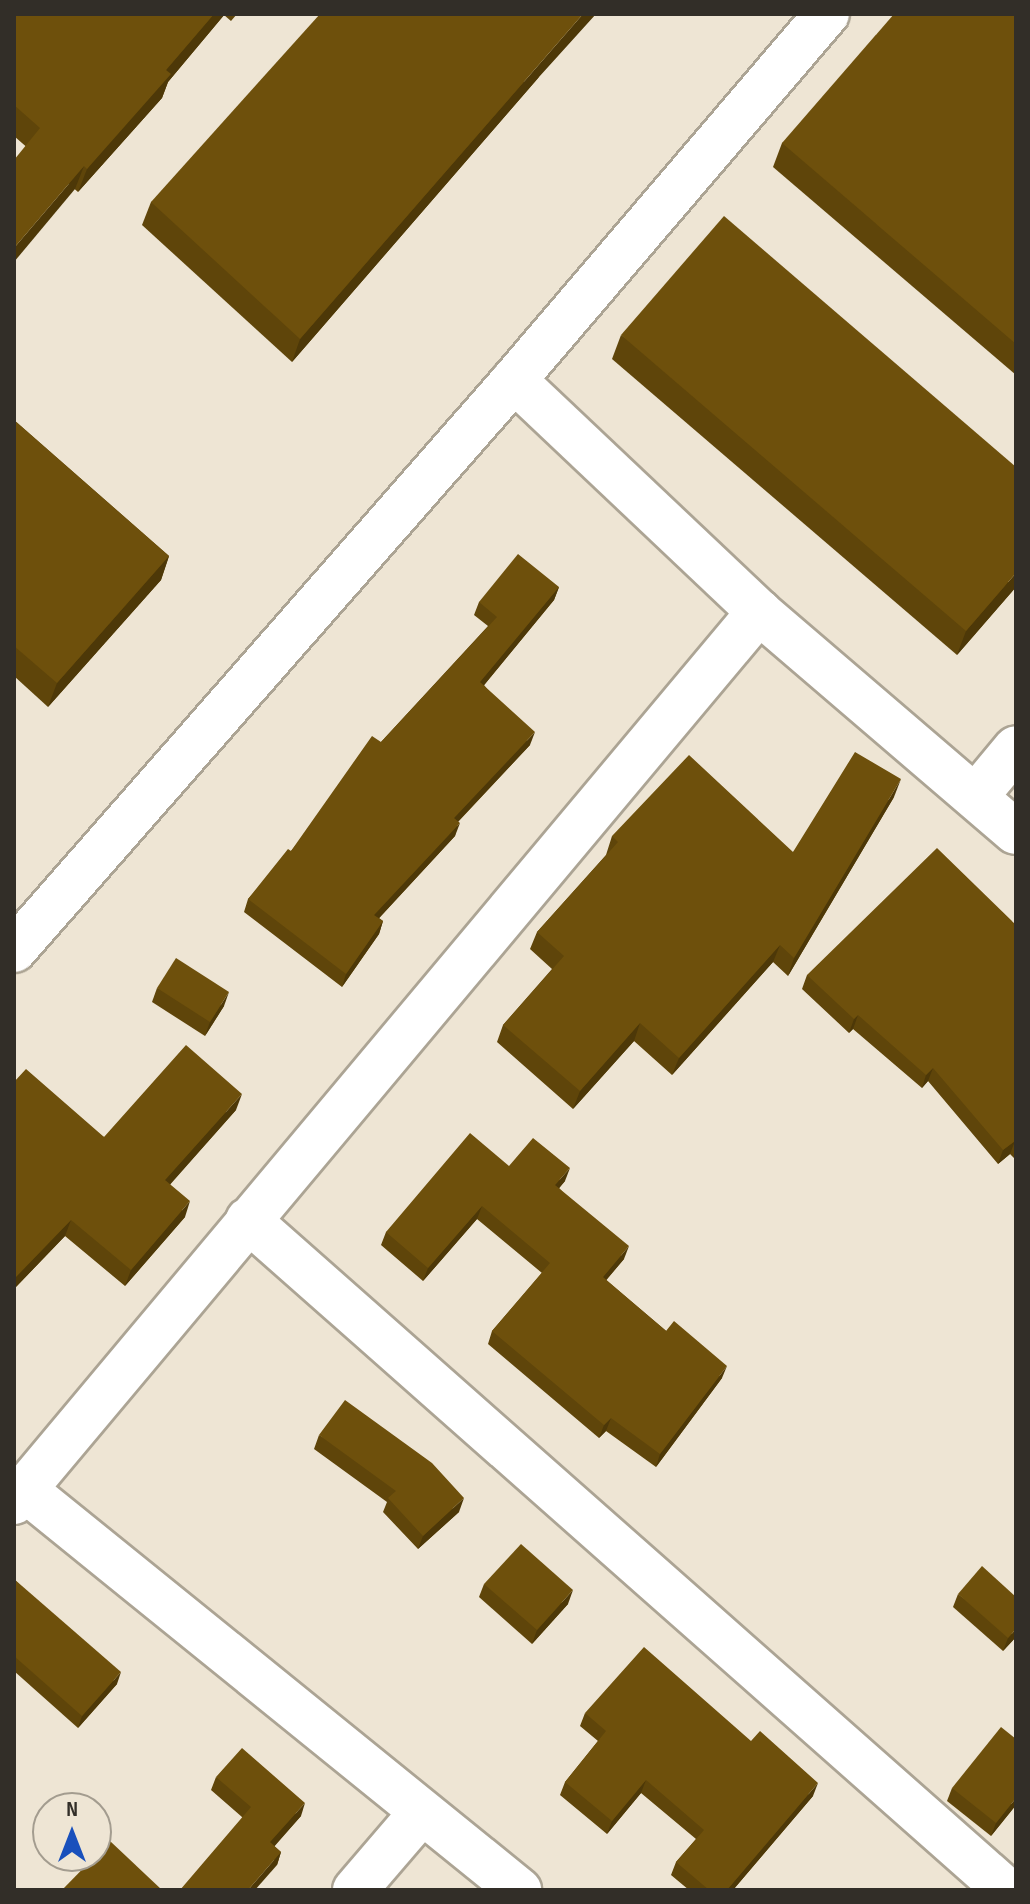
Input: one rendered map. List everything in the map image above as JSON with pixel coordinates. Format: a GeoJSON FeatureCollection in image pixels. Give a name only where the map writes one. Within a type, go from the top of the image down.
{"type":"FeatureCollection","features":[{"type":"Feature","properties":{"kind":"street"},"geometry":{"type":"LineString","coordinates":[[14,950],[514,380],[827,14]]}},
{"type":"Feature","properties":{"kind":"street"},"geometry":{"type":"LineString","coordinates":[[514,380],[759,612],[1016,832]]}},
{"type":"Feature","properties":{"kind":"street"},"geometry":{"type":"LineString","coordinates":[[519,1890],[20,1496],[759,612]]}},
{"type":"Feature","properties":{"kind":"street"},"geometry":{"type":"LineString","coordinates":[[976,796],[1016,748]]}},
{"type":"Feature","properties":{"kind":"street"},"geometry":{"type":"LineString","coordinates":[[248,1220],[1006,1890]]}},
{"type":"Feature","properties":{"kind":"street"},"geometry":{"type":"LineString","coordinates":[[355,1890],[421,1813]]}},
{"type":"Feature","properties":{"kind":"building"},"geometry":{"type":"Polygon","coordinates":[[[14,14],[214,14],[166,70],[171,74],[87,169],[84,166],[14,248],[14,160],[40,128],[14,105],[14,14]]]}},
{"type":"Feature","properties":{"kind":"building"},"geometry":{"type":"Polygon","coordinates":[[[320,14],[583,14],[300,339],[151,202],[320,14]]]}},
{"type":"Feature","properties":{"kind":"building"},"geometry":{"type":"Polygon","coordinates":[[[894,14],[1016,14],[1016,344],[782,143],[894,14]]]}},
{"type":"Feature","properties":{"kind":"building"},"geometry":{"type":"Polygon","coordinates":[[[724,216],[1016,467],[1016,573],[966,631],[621,335],[724,216]]]}},
{"type":"Feature","properties":{"kind":"building"},"geometry":{"type":"Polygon","coordinates":[[[14,420],[169,556],[57,683],[14,646],[14,420]]]}},
{"type":"Feature","properties":{"kind":"building"},"geometry":{"type":"Polygon","coordinates":[[[518,554],[559,587],[480,682],[535,732],[454,818],[460,823],[374,915],[383,921],[346,974],[248,899],[288,849],[291,851],[372,736],[381,742],[497,617],[479,602],[518,554]]]}},
{"type":"Feature","properties":{"kind":"building"},"geometry":{"type":"Polygon","coordinates":[[[855,752],[901,779],[794,958],[780,945],[679,1058],[640,1023],[580,1091],[503,1025],[564,956],[537,932],[618,842],[612,836],[689,755],[793,852],[855,752]]]}},
{"type":"Feature","properties":{"kind":"building"},"geometry":{"type":"Polygon","coordinates":[[[937,848],[1016,925],[1016,1142],[1003,1150],[933,1068],[926,1075],[858,1015],[854,1019],[807,975],[937,848]]]}},
{"type":"Feature","properties":{"kind":"building"},"geometry":{"type":"Polygon","coordinates":[[[176,958],[229,992],[210,1022],[157,988],[176,958]]]}},
{"type":"Feature","properties":{"kind":"building"},"geometry":{"type":"Polygon","coordinates":[[[186,1045],[242,1094],[165,1180],[190,1201],[131,1270],[71,1220],[14,1279],[14,1082],[26,1069],[104,1137],[186,1045]]]}},
{"type":"Feature","properties":{"kind":"building"},"geometry":{"type":"Polygon","coordinates":[[[470,1133],[509,1166],[533,1138],[570,1168],[555,1185],[629,1246],[603,1277],[666,1331],[674,1321],[727,1366],[660,1454],[611,1418],[604,1425],[492,1331],[550,1263],[482,1206],[428,1268],[386,1232],[470,1133]]]}},
{"type":"Feature","properties":{"kind":"building"},"geometry":{"type":"Polygon","coordinates":[[[345,1400],[432,1463],[464,1498],[423,1536],[388,1498],[396,1491],[319,1435],[345,1400]]]}},
{"type":"Feature","properties":{"kind":"building"},"geometry":{"type":"Polygon","coordinates":[[[521,1544],[573,1590],[537,1630],[484,1584],[521,1544]]]}},
{"type":"Feature","properties":{"kind":"building"},"geometry":{"type":"Polygon","coordinates":[[[982,1566],[1016,1597],[1016,1629],[1008,1638],[958,1594],[982,1566]]]}},
{"type":"Feature","properties":{"kind":"building"},"geometry":{"type":"Polygon","coordinates":[[[14,1579],[121,1672],[82,1716],[14,1656],[14,1579]]]}},
{"type":"Feature","properties":{"kind":"building"},"geometry":{"type":"Polygon","coordinates":[[[644,1647],[751,1741],[760,1731],[818,1783],[727,1890],[709,1890],[676,1862],[704,1830],[646,1780],[612,1821],[565,1782],[606,1731],[585,1713],[644,1647]]]}},
{"type":"Feature","properties":{"kind":"building"},"geometry":{"type":"Polygon","coordinates":[[[1001,1727],[1016,1739],[1016,1798],[996,1823],[952,1788],[1001,1727]]]}},
{"type":"Feature","properties":{"kind":"building"},"geometry":{"type":"Polygon","coordinates":[[[242,1748],[305,1803],[270,1842],[281,1852],[248,1890],[180,1890],[251,1807],[216,1777],[242,1748]]]}},
{"type":"Feature","properties":{"kind":"building"},"geometry":{"type":"Polygon","coordinates":[[[112,1843],[162,1890],[62,1890],[80,1872],[112,1872],[112,1843]]]}}]}
